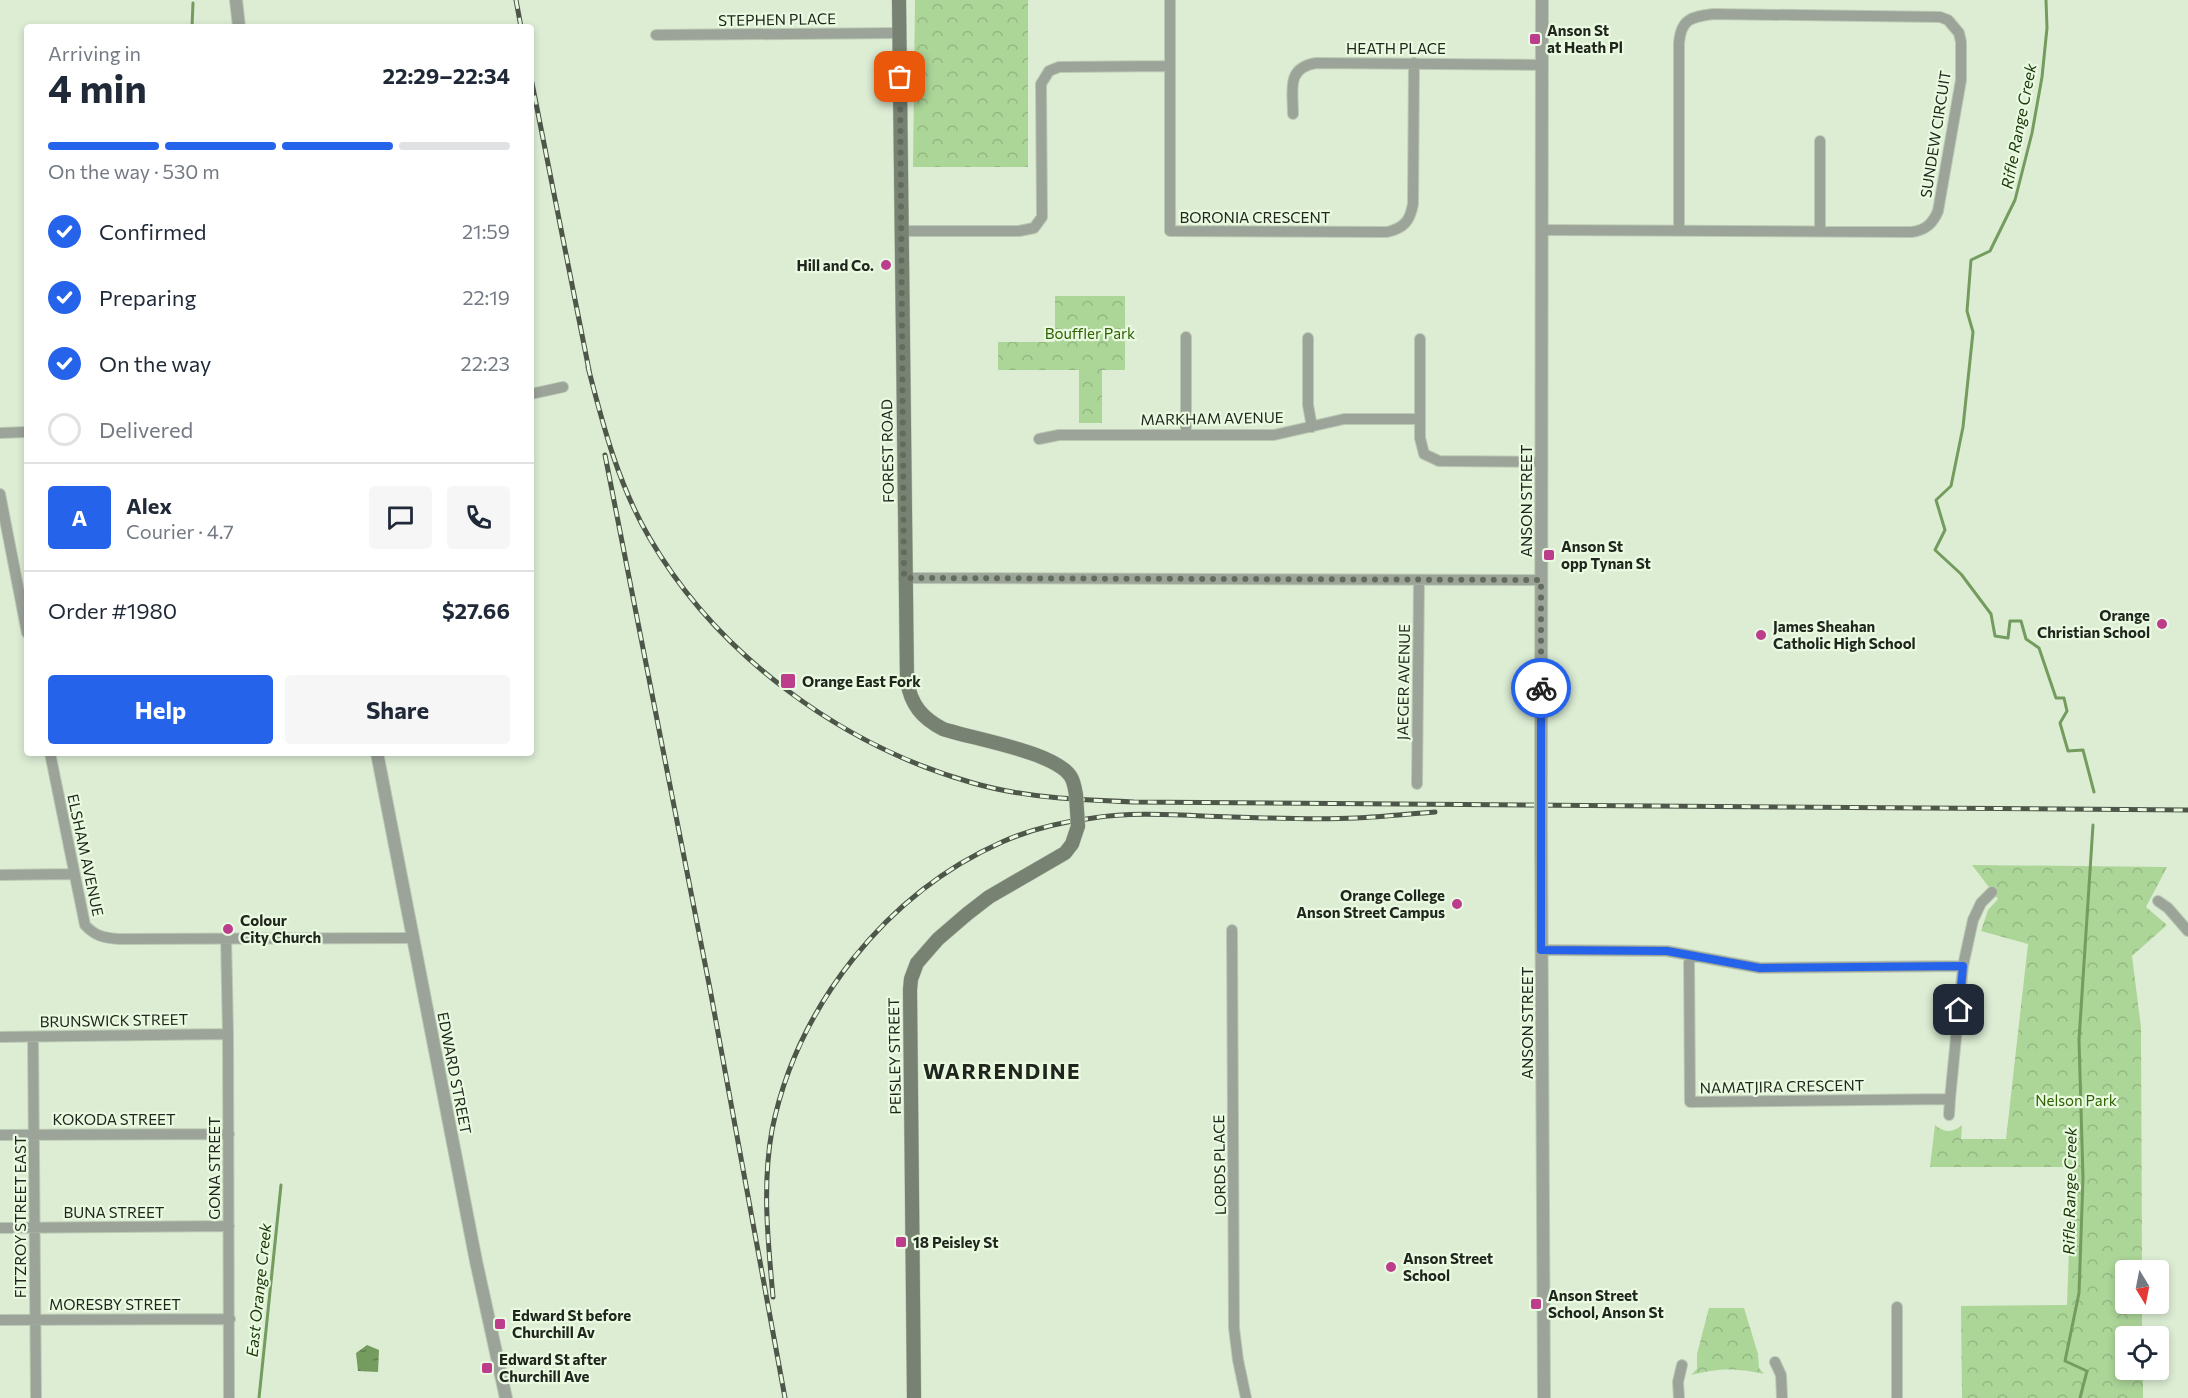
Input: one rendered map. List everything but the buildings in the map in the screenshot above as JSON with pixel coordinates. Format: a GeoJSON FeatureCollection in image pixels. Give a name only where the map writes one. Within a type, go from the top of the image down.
{"type":"FeatureCollection","features":[{"type":"Feature","properties":{"kind":"main road","name":"FOREST ROAD"},"geometry":{"type":"LineString","coordinates":[[898,0],[907,681],[912,701],[919,712],[931,722],[943,729],[1053,761],[1071,776],[1076,795]]}},
{"type":"Feature","properties":{"kind":"main road","name":"PEISLEY STREET"},"geometry":{"type":"LineString","coordinates":[[914,1398],[911,979],[917,963],[938,939],[989,897],[1065,853],[1072,844],[1078,826],[1076,795]]}},
{"type":"Feature","properties":{"kind":"street"},"geometry":{"type":"LineString","coordinates":[[236,0],[239,24]]}},
{"type":"Feature","properties":{"kind":"street","name":"BORONIA CRESCENT"},"geometry":{"type":"LineString","coordinates":[[1170,0],[1170,231],[1387,232],[1399,230],[1406,225],[1413,204],[1414,63]]}},
{"type":"Feature","properties":{"kind":"street","name":"ANSON STREET"},"geometry":{"type":"LineString","coordinates":[[1542,0],[1541,950],[1544,1398]]}},
{"type":"Feature","properties":{"kind":"street","name":"SUNDEW CIRCUIT"},"geometry":{"type":"LineString","coordinates":[[1541,230],[1679,231],[1820,231],[1912,232],[1921,231],[1935,219],[1938,211],[1961,80],[1959,33],[1948,20],[1940,17],[1713,14],[1693,18],[1685,23],[1678,43],[1679,231]]}},
{"type":"Feature","properties":{"kind":"street","name":"STEPHEN PLACE"},"geometry":{"type":"LineString","coordinates":[[656,35],[899,33]]}},
{"type":"Feature","properties":{"kind":"street","name":"HEATH PLACE"},"geometry":{"type":"LineString","coordinates":[[1293,114],[1294,77],[1298,69],[1306,64],[1542,64]]}},
{"type":"Feature","properties":{"kind":"street"},"geometry":{"type":"LineString","coordinates":[[901,231],[1018,231],[1034,228],[1042,217],[1041,84],[1049,71],[1059,67],[1169,66]]}},
{"type":"Feature","properties":{"kind":"street"},"geometry":{"type":"LineString","coordinates":[[1820,141],[1820,231]]}},
{"type":"Feature","properties":{"kind":"street"},"geometry":{"type":"LineString","coordinates":[[1186,337],[1186,435]]}},
{"type":"Feature","properties":{"kind":"street"},"geometry":{"type":"LineString","coordinates":[[1308,338],[1308,405],[1312,427]]}},
{"type":"Feature","properties":{"kind":"street"},"geometry":{"type":"LineString","coordinates":[[1420,339],[1420,419],[1421,446],[1424,454],[1438,461],[1541,462]]}},
{"type":"Feature","properties":{"kind":"street"},"geometry":{"type":"LineString","coordinates":[[534,393],[563,387]]}},
{"type":"Feature","properties":{"kind":"street","name":"MARKHAM AVENUE"},"geometry":{"type":"LineString","coordinates":[[1039,439],[1059,435],[1274,435],[1353,418],[1420,419]]}},
{"type":"Feature","properties":{"kind":"street"},"geometry":{"type":"LineString","coordinates":[[0,433],[24,432]]}},
{"type":"Feature","properties":{"kind":"street"},"geometry":{"type":"LineString","coordinates":[[0,494],[3,520],[24,619]]}},
{"type":"Feature","properties":{"kind":"street"},"geometry":{"type":"LineString","coordinates":[[904,578],[1541,580]]}},
{"type":"Feature","properties":{"kind":"street","name":"JAEGER AVENUE"},"geometry":{"type":"LineString","coordinates":[[1417,784],[1419,580]]}},
{"type":"Feature","properties":{"kind":"street","name":"ELSHAM AVENUE"},"geometry":{"type":"LineString","coordinates":[[51,756],[85,925],[92,933],[104,938],[119,939],[414,938]]}},
{"type":"Feature","properties":{"kind":"street","name":"EDWARD STREET"},"geometry":{"type":"LineString","coordinates":[[378,756],[476,1261],[506,1398]]}},
{"type":"Feature","properties":{"kind":"street"},"geometry":{"type":"LineString","coordinates":[[0,875],[74,874]]}},
{"type":"Feature","properties":{"kind":"street"},"geometry":{"type":"LineString","coordinates":[[1949,1114],[1963,966],[1973,920],[1982,903],[1992,892]]}},
{"type":"Feature","properties":{"kind":"street"},"geometry":{"type":"LineString","coordinates":[[2158,901],[2168,908],[2188,931]]}},
{"type":"Feature","properties":{"kind":"street","name":"LORDS PLACE"},"geometry":{"type":"LineString","coordinates":[[1232,930],[1234,1328],[1246,1398]]}},
{"type":"Feature","properties":{"kind":"street","name":"GONA STREET"},"geometry":{"type":"LineString","coordinates":[[226,937],[229,1398]]}},
{"type":"Feature","properties":{"kind":"street"},"geometry":{"type":"LineString","coordinates":[[1541,950],[1667,951],[1760,968],[1963,966]]}},
{"type":"Feature","properties":{"kind":"street","name":"NAMATJIRA CRESCENT"},"geometry":{"type":"LineString","coordinates":[[1689,955],[1690,1102],[1950,1099]]}},
{"type":"Feature","properties":{"kind":"street","name":"BRUNSWICK STREET"},"geometry":{"type":"LineString","coordinates":[[0,1037],[228,1034]]}},
{"type":"Feature","properties":{"kind":"street","name":"FITZROY STREET EAST"},"geometry":{"type":"LineString","coordinates":[[33,1037],[36,1398]]}},
{"type":"Feature","properties":{"kind":"street","name":"KOKODA STREET"},"geometry":{"type":"LineString","coordinates":[[0,1135],[229,1134]]}},
{"type":"Feature","properties":{"kind":"street","name":"BUNA STREET"},"geometry":{"type":"LineString","coordinates":[[0,1227],[229,1226]]}},
{"type":"Feature","properties":{"kind":"street"},"geometry":{"type":"LineString","coordinates":[[1897,1307],[1897,1398]]}},
{"type":"Feature","properties":{"kind":"street","name":"MORESBY STREET"},"geometry":{"type":"LineString","coordinates":[[0,1320],[230,1319]]}},
{"type":"Feature","properties":{"kind":"street"},"geometry":{"type":"LineString","coordinates":[[1775,1362],[1780,1375],[1782,1398]]}},
{"type":"Feature","properties":{"kind":"street"},"geometry":{"type":"LineString","coordinates":[[1679,1398],[1678,1382],[1682,1365]]}},
{"type":"Feature","properties":{"kind":"green space"},"geometry":{"type":"Polygon","coordinates":[[[915,0],[1028,0],[1028,167],[913,167],[915,0]]]}},
{"type":"Feature","properties":{"kind":"green space","name":"Bouffler Park"},"geometry":{"type":"Polygon","coordinates":[[[1055,296],[1125,296],[1125,370],[1102,370],[1102,423],[1079,423],[1079,370],[998,370],[998,342],[1055,342],[1055,296]]]}},
{"type":"Feature","properties":{"kind":"green space","name":"Nelson Park"},"geometry":{"type":"Polygon","coordinates":[[[1972,865],[2167,867],[2146,907],[2167,925],[2132,956],[2141,1027],[2142,1260],[2115,1260],[2115,1314],[2142,1314],[2142,1326],[2115,1326],[2115,1380],[2143,1380],[2143,1398],[1962,1398],[1961,1306],[2067,1305],[2072,1167],[1930,1167],[1935,1125],[1948,1131],[1955,1130],[1962,1125],[1961,1139],[2006,1139],[2028,944],[1981,931],[1988,910],[1998,899],[1972,865]]]}},
{"type":"Feature","properties":{"kind":"green space"},"geometry":{"type":"Polygon","coordinates":[[[1709,1308],[1744,1308],[1758,1354],[1759,1368],[1764,1374],[1728,1370],[1691,1375],[1697,1369],[1697,1354],[1709,1308]]]}},
{"type":"Feature","properties":{"kind":"water"},"geometry":{"type":"Polygon","coordinates":[[[367,1345],[379,1350],[378,1372],[358,1371],[356,1353],[367,1345]]]}},
{"type":"Feature","properties":{"kind":"waterway","name":"Rifle Range Creek"},"geometry":{"type":"LineString","coordinates":[[2046,0],[2047,28],[2042,77],[2032,133],[2015,200],[1990,251],[1971,260],[1967,311],[1973,332],[1963,427],[1951,486],[1936,500],[1945,530],[1935,550],[1961,574],[1991,614],[1995,636],[2008,638],[2010,621],[2021,621],[2026,639],[2039,648],[2056,698],[2064,698],[2067,711],[2060,723],[2068,751],[2083,750],[2094,792]]}},
{"type":"Feature","properties":{"kind":"waterway","name":"East Orange Creek"},"geometry":{"type":"LineString","coordinates":[[192,24],[193,3]]}},
{"type":"Feature","properties":{"kind":"waterway","name":"Rifle Range Creek"},"geometry":{"type":"LineString","coordinates":[[2080,1398],[2087,1371],[2065,1361],[2079,1293],[2083,1178],[2079,1040],[2093,825]]}},
{"type":"Feature","properties":{"kind":"waterway","name":"East Orange Creek"},"geometry":{"type":"LineString","coordinates":[[259,1398],[281,1185]]}},
{"type":"Feature","properties":{"kind":"railway"},"geometry":{"type":"LineString","coordinates":[[516,0],[520,24]]}},
{"type":"Feature","properties":{"kind":"railway"},"geometry":{"type":"LineString","coordinates":[[534,93],[590,375]]}},
{"type":"Feature","properties":{"kind":"railway"},"geometry":{"type":"LineString","coordinates":[[588,367],[612,454],[638,517],[677,580],[710,620],[747,657],[787,690],[831,720],[877,746],[924,767],[973,783],[1033,795],[1134,802],[2188,810]]}},
{"type":"Feature","properties":{"kind":"railway"},"geometry":{"type":"LineString","coordinates":[[605,455],[710,989],[785,1398]]}},
{"type":"Feature","properties":{"kind":"railway"},"geometry":{"type":"LineString","coordinates":[[773,1297],[769,1255],[767,1172],[772,1130],[784,1084],[802,1040],[825,998],[853,959],[885,923],[921,891],[960,864],[1013,837],[1081,820],[1145,814],[1340,819],[1435,812]]}},
{"type":"Feature","properties":{"kind":"way so far"},"geometry":{"type":"LineString","coordinates":[[900,77],[904,578],[1541,580],[1541,688]]}},
{"type":"Feature","properties":{"kind":"place","name":"Anson St at Heath Pl"},"geometry":{"type":"Point","coordinates":[1535,39]}},
{"type":"Feature","properties":{"kind":"place","name":"Hill and Co."},"geometry":{"type":"Point","coordinates":[886,265]}},
{"type":"Feature","properties":{"kind":"place","name":"Anson St opp Tynan St"},"geometry":{"type":"Point","coordinates":[1549,555]}},
{"type":"Feature","properties":{"kind":"place","name":"Orange Christian School"},"geometry":{"type":"Point","coordinates":[2162,624]}},
{"type":"Feature","properties":{"kind":"place","name":"James Sheahan Catholic High School"},"geometry":{"type":"Point","coordinates":[1761,635]}},
{"type":"Feature","properties":{"kind":"place","name":"Orange East Fork"},"geometry":{"type":"Point","coordinates":[788,681]}},
{"type":"Feature","properties":{"kind":"place","name":"Orange College Anson Street Campus"},"geometry":{"type":"Point","coordinates":[1457,904]}},
{"type":"Feature","properties":{"kind":"place","name":"Colour City Church"},"geometry":{"type":"Point","coordinates":[228,929]}},
{"type":"Feature","properties":{"kind":"place","name":"18 Peisley St"},"geometry":{"type":"Point","coordinates":[901,1242]}},
{"type":"Feature","properties":{"kind":"place","name":"Anson Street School"},"geometry":{"type":"Point","coordinates":[1391,1267]}},
{"type":"Feature","properties":{"kind":"place","name":"Anson Street School, Anson St"},"geometry":{"type":"Point","coordinates":[1536,1304]}},
{"type":"Feature","properties":{"kind":"place","name":"Edward St before Churchill Av"},"geometry":{"type":"Point","coordinates":[500,1324]}},
{"type":"Feature","properties":{"kind":"place","name":"Edward St after Churchill Ave"},"geometry":{"type":"Point","coordinates":[487,1368]}},
{"type":"Feature","properties":{"kind":"district","name":"WARRENDINE"},"geometry":{"type":"Point","coordinates":[1002,1070]}},
{"type":"Feature","properties":{"kind":"route"},"geometry":{"type":"LineString","coordinates":[[1541,688],[1541,950],[1667,951],[1760,968],[1963,966],[1959,1010]]}}]}
